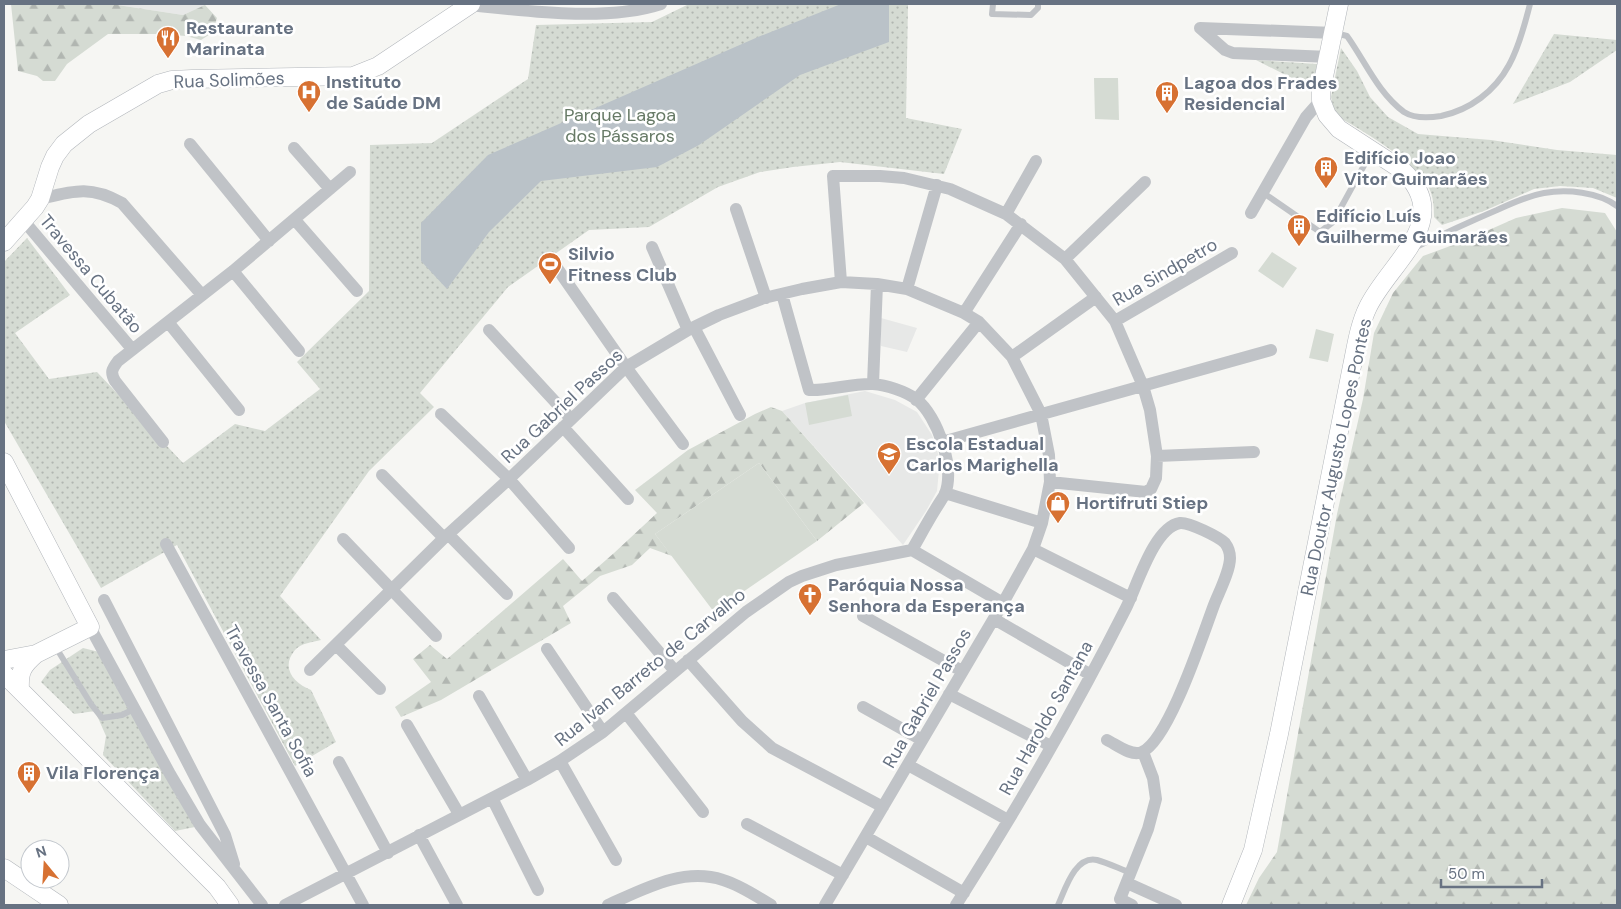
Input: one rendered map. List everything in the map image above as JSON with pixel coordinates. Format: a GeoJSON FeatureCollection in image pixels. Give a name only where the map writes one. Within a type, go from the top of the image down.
{"type":"FeatureCollection","features":[{"type":"Feature","properties":{"kind":"street","name":"Rua Solimões"},"geometry":{"type":"LineString","coordinates":[[4,242],[24,221],[40,199],[50,167],[64,144],[89,124],[158,84],[172,80],[192,79],[353,76],[378,66],[470,4],[521,10],[603,8],[634,10],[661,4]]}},
{"type":"Feature","properties":{"kind":"street"},"geometry":{"type":"LineString","coordinates":[[1251,212],[1306,117],[1321,100],[1323,80],[1339,4]]}},
{"type":"Feature","properties":{"kind":"street"},"geometry":{"type":"LineString","coordinates":[[1329,57],[1233,53],[1225,50],[1200,28],[1334,33]]}},
{"type":"Feature","properties":{"kind":"street","name":"Rua Doutor Augusto Lopes Pontes"},"geometry":{"type":"LineString","coordinates":[[1232,905],[1255,841],[1279,734],[1352,366],[1362,325],[1368,307],[1377,291],[1415,240],[1422,220],[1420,196],[1410,177],[1402,170],[1370,156],[1331,122],[1321,100]]}},
{"type":"Feature","properties":{"kind":"street"},"geometry":{"type":"LineString","coordinates":[[190,144],[269,241]]}},
{"type":"Feature","properties":{"kind":"street"},"geometry":{"type":"LineString","coordinates":[[294,148],[330,189]]}},
{"type":"Feature","properties":{"kind":"street"},"geometry":{"type":"LineString","coordinates":[[1006,214],[1036,161]]}},
{"type":"Feature","properties":{"kind":"street"},"geometry":{"type":"LineString","coordinates":[[163,442],[123,392],[111,374],[112,368],[132,349],[233,271],[295,220],[350,172]]}},
{"type":"Feature","properties":{"kind":"street"},"geometry":{"type":"LineString","coordinates":[[841,282],[832,176],[880,176],[937,185],[970,197],[1006,214],[1065,259],[1115,321],[1143,386],[1150,410],[1157,456],[1156,478],[1151,489],[1146,492],[1050,482]]}},
{"type":"Feature","properties":{"kind":"street"},"geometry":{"type":"LineString","coordinates":[[1065,259],[1145,182]]}},
{"type":"Feature","properties":{"kind":"street"},"geometry":{"type":"LineString","coordinates":[[906,289],[937,185]]}},
{"type":"Feature","properties":{"kind":"street"},"geometry":{"type":"LineString","coordinates":[[40,199],[74,191],[92,191],[107,195],[122,203],[202,295]]}},
{"type":"Feature","properties":{"kind":"street"},"geometry":{"type":"LineString","coordinates":[[736,209],[766,298]]}},
{"type":"Feature","properties":{"kind":"street"},"geometry":{"type":"LineString","coordinates":[[295,220],[357,291]]}},
{"type":"Feature","properties":{"kind":"street","name":"Travessa Cubatão"},"geometry":{"type":"LineString","coordinates":[[24,221],[132,349]]}},
{"type":"Feature","properties":{"kind":"street"},"geometry":{"type":"LineString","coordinates":[[964,313],[1021,224]]}},
{"type":"Feature","properties":{"kind":"street"},"geometry":{"type":"LineString","coordinates":[[652,247],[691,328],[740,415]]}},
{"type":"Feature","properties":{"kind":"street","name":"Rua Sindpetro"},"geometry":{"type":"LineString","coordinates":[[1115,321],[1232,253]]}},
{"type":"Feature","properties":{"kind":"street"},"geometry":{"type":"LineString","coordinates":[[557,268],[626,367],[683,444]]}},
{"type":"Feature","properties":{"kind":"street"},"geometry":{"type":"LineString","coordinates":[[233,271],[299,350]]}},
{"type":"Feature","properties":{"kind":"street","name":"Rua Gabriel Passos"},"geometry":{"type":"LineString","coordinates":[[310,670],[446,536],[509,479],[626,367],[691,328],[766,298],[841,282],[877,284],[906,289],[964,313],[979,322],[1012,357],[1041,414],[1049,455],[1050,482],[1042,523],[1033,549],[1003,604],[825,905]]}},
{"type":"Feature","properties":{"kind":"street"},"geometry":{"type":"LineString","coordinates":[[873,384],[877,284]]}},
{"type":"Feature","properties":{"kind":"street"},"geometry":{"type":"LineString","coordinates":[[782,294],[809,390],[824,391],[873,384],[901,392],[916,400],[928,414],[942,442],[947,464],[945,493],[912,550],[1003,604]]}},
{"type":"Feature","properties":{"kind":"street"},"geometry":{"type":"LineString","coordinates":[[1012,357],[1096,296]]}},
{"type":"Feature","properties":{"kind":"street"},"geometry":{"type":"LineString","coordinates":[[168,322],[239,410]]}},
{"type":"Feature","properties":{"kind":"street"},"geometry":{"type":"LineString","coordinates":[[916,400],[979,322]]}},
{"type":"Feature","properties":{"kind":"street"},"geometry":{"type":"LineString","coordinates":[[489,330],[628,499]]}},
{"type":"Feature","properties":{"kind":"street"},"geometry":{"type":"LineString","coordinates":[[942,442],[1271,350]]}},
{"type":"Feature","properties":{"kind":"street"},"geometry":{"type":"LineString","coordinates":[[440,414],[509,479],[569,548]]}},
{"type":"Feature","properties":{"kind":"street"},"geometry":{"type":"LineString","coordinates":[[1157,456],[1254,452]]}},
{"type":"Feature","properties":{"kind":"street"},"geometry":{"type":"LineString","coordinates":[[4,462],[90,627],[170,774],[200,825],[262,905]]}},
{"type":"Feature","properties":{"kind":"street"},"geometry":{"type":"LineString","coordinates":[[382,475],[507,594]]}},
{"type":"Feature","properties":{"kind":"street"},"geometry":{"type":"LineString","coordinates":[[945,493],[1042,523]]}},
{"type":"Feature","properties":{"kind":"street","name":"Rua Haroldo Santana"},"geometry":{"type":"LineString","coordinates":[[956,905],[1008,820],[1091,675],[1131,598],[1156,542],[1171,527],[1178,523],[1186,523],[1222,540],[1228,548],[1230,556],[1223,581],[1180,696],[1165,725],[1143,752]]}},
{"type":"Feature","properties":{"kind":"street"},"geometry":{"type":"LineString","coordinates":[[343,539],[436,636]]}},
{"type":"Feature","properties":{"kind":"street","name":"Travessa Santa Sofia"},"geometry":{"type":"LineString","coordinates":[[166,544],[363,905]]}},
{"type":"Feature","properties":{"kind":"street"},"geometry":{"type":"LineString","coordinates":[[1033,549],[1131,598]]}},
{"type":"Feature","properties":{"kind":"street","name":"Rua Ivan Barreto de Carvalho"},"geometry":{"type":"LineString","coordinates":[[286,905],[528,780],[560,761],[604,732],[746,612],[789,582],[836,565],[912,550]]}},
{"type":"Feature","properties":{"kind":"street"},"geometry":{"type":"LineString","coordinates":[[614,598],[676,671]]}},
{"type":"Feature","properties":{"kind":"street"},"geometry":{"type":"LineString","coordinates":[[104,600],[225,835],[237,873]]}},
{"type":"Feature","properties":{"kind":"street"},"geometry":{"type":"LineString","coordinates":[[863,616],[962,671]]}},
{"type":"Feature","properties":{"kind":"street"},"geometry":{"type":"LineString","coordinates":[[994,619],[1091,675]]}},
{"type":"Feature","properties":{"kind":"street"},"geometry":{"type":"LineString","coordinates":[[4,660],[36,654],[90,627]]}},
{"type":"Feature","properties":{"kind":"street"},"geometry":{"type":"LineString","coordinates":[[336,645],[380,689]]}},
{"type":"Feature","properties":{"kind":"street"},"geometry":{"type":"LineString","coordinates":[[547,649],[604,732]]}},
{"type":"Feature","properties":{"kind":"street"},"geometry":{"type":"LineString","coordinates":[[20,690],[20,676],[23,667],[36,654]]}},
{"type":"Feature","properties":{"kind":"street"},"geometry":{"type":"LineString","coordinates":[[688,660],[742,721],[772,748],[883,807]]}},
{"type":"Feature","properties":{"kind":"street"},"geometry":{"type":"LineString","coordinates":[[4,674],[217,887],[230,905]]}},
{"type":"Feature","properties":{"kind":"street"},"geometry":{"type":"LineString","coordinates":[[949,694],[1051,746]]}},
{"type":"Feature","properties":{"kind":"street"},"geometry":{"type":"LineString","coordinates":[[479,696],[528,780]]}},
{"type":"Feature","properties":{"kind":"street"},"geometry":{"type":"LineString","coordinates":[[864,707],[922,740]]}},
{"type":"Feature","properties":{"kind":"street"},"geometry":{"type":"LineString","coordinates":[[626,713],[703,812]]}},
{"type":"Feature","properties":{"kind":"street"},"geometry":{"type":"LineString","coordinates":[[407,725],[459,814]]}},
{"type":"Feature","properties":{"kind":"street"},"geometry":{"type":"LineString","coordinates":[[1107,740],[1130,752],[1136,754],[1143,752],[1153,778],[1156,799],[1148,829],[1120,899],[1132,905]]}},
{"type":"Feature","properties":{"kind":"street"},"geometry":{"type":"LineString","coordinates":[[560,761],[616,860]]}},
{"type":"Feature","properties":{"kind":"street"},"geometry":{"type":"LineString","coordinates":[[339,762],[388,853]]}},
{"type":"Feature","properties":{"kind":"street"},"geometry":{"type":"LineString","coordinates":[[908,765],[1008,820]]}},
{"type":"Feature","properties":{"kind":"street"},"geometry":{"type":"LineString","coordinates":[[492,798],[538,890]]}},
{"type":"Feature","properties":{"kind":"street"},"geometry":{"type":"LineString","coordinates":[[747,824],[843,875]]}},
{"type":"Feature","properties":{"kind":"street"},"geometry":{"type":"LineString","coordinates":[[419,836],[457,905]]}},
{"type":"Feature","properties":{"kind":"street"},"geometry":{"type":"LineString","coordinates":[[866,837],[964,893]]}},
{"type":"Feature","properties":{"kind":"street"},"geometry":{"type":"LineString","coordinates":[[4,868],[60,905]]}},
{"type":"Feature","properties":{"kind":"street"},"geometry":{"type":"LineString","coordinates":[[608,905],[663,882],[695,875],[709,876],[737,885],[771,905]]}},
{"type":"Feature","properties":{"kind":"street"},"geometry":{"type":"LineString","coordinates":[[1129,878],[1174,905]]}},
{"type":"Feature","properties":{"kind":"lane"},"geometry":{"type":"LineString","coordinates":[[993,4],[992,14],[1031,15],[1038,8],[1038,4]]}},
{"type":"Feature","properties":{"kind":"lane"},"geometry":{"type":"LineString","coordinates":[[1334,33],[1347,36],[1368,71],[1401,109],[1416,117],[1435,117],[1466,108],[1481,98],[1497,82],[1509,65],[1530,4]]}},
{"type":"Feature","properties":{"kind":"lane"},"geometry":{"type":"LineString","coordinates":[[1261,192],[1320,232],[1333,222],[1370,156]]}},
{"type":"Feature","properties":{"kind":"lane"},"geometry":{"type":"LineString","coordinates":[[1408,251],[1479,217],[1529,197],[1545,193],[1587,194],[1606,199],[1617,206]]}},
{"type":"Feature","properties":{"kind":"lane"},"geometry":{"type":"LineString","coordinates":[[54,645],[102,718],[122,715],[134,709]]}},
{"type":"Feature","properties":{"kind":"lane"},"geometry":{"type":"LineString","coordinates":[[1058,905],[1074,873],[1083,862],[1095,860],[1129,878]]}},
{"type":"Feature","properties":{"kind":"shaded area"},"geometry":{"type":"Polygon","coordinates":[[[111,4],[208,4],[183,15],[111,4]]]}},
{"type":"Feature","properties":{"kind":"shaded area"},"geometry":{"type":"Polygon","coordinates":[[[841,4],[889,4],[889,42],[800,75],[699,145],[657,167],[541,181],[489,232],[447,289],[421,261],[421,223],[488,155],[758,37],[841,4]]]}},
{"type":"Feature","properties":{"kind":"shaded area"},"geometry":{"type":"Polygon","coordinates":[[[881,318],[917,328],[907,352],[881,346],[881,318]]]}},
{"type":"Feature","properties":{"kind":"shaded area","name":"Escola Estadual Carlos Marighella"},"geometry":{"type":"Polygon","coordinates":[[[865,391],[895,400],[917,412],[932,435],[940,460],[937,491],[903,545],[782,411],[805,403],[865,391]]]}},
{"type":"Feature","properties":{"kind":"green space"},"geometry":{"type":"Polygon","coordinates":[[[11,4],[111,4],[183,15],[205,5],[217,18],[212,33],[201,40],[186,36],[159,34],[108,34],[67,64],[55,81],[43,81],[37,76],[18,71],[11,4]]]}},
{"type":"Feature","properties":{"kind":"green space","name":"Parque Lagoa dos Pássaros"},"geometry":{"type":"Polygon","coordinates":[[[689,4],[908,4],[906,118],[962,129],[944,174],[840,162],[760,172],[718,187],[649,227],[589,230],[508,287],[420,393],[434,407],[369,471],[280,596],[321,640],[307,643],[295,650],[289,663],[289,669],[299,683],[311,690],[336,742],[295,766],[177,545],[101,588],[4,421],[4,262],[27,238],[70,295],[15,333],[49,379],[97,372],[183,463],[235,424],[265,431],[320,389],[297,362],[369,291],[370,145],[432,143],[528,79],[536,25],[652,22],[689,4]]]}},
{"type":"Feature","properties":{"kind":"green space"},"geometry":{"type":"Polygon","coordinates":[[[1554,34],[1617,40],[1617,50],[1570,82],[1513,104],[1554,34]]]}},
{"type":"Feature","properties":{"kind":"green space"},"geometry":{"type":"Polygon","coordinates":[[[1341,48],[1357,71],[1370,97],[1388,117],[1418,134],[1491,140],[1557,150],[1617,155],[1617,198],[1593,188],[1560,186],[1534,189],[1484,211],[1442,225],[1434,217],[1430,189],[1418,172],[1383,145],[1335,115],[1331,97],[1341,48]]]}},
{"type":"Feature","properties":{"kind":"green space"},"geometry":{"type":"Polygon","coordinates":[[[1256,60],[1317,64],[1313,89],[1256,60]]]}},
{"type":"Feature","properties":{"kind":"green space"},"geometry":{"type":"Polygon","coordinates":[[[1094,78],[1118,78],[1119,120],[1095,119],[1094,78]]]}},
{"type":"Feature","properties":{"kind":"green space"},"geometry":{"type":"Polygon","coordinates":[[[1562,208],[1605,213],[1617,232],[1617,905],[1246,905],[1259,878],[1277,852],[1337,514],[1363,399],[1374,333],[1393,293],[1423,256],[1464,241],[1516,218],[1562,208]]]}},
{"type":"Feature","properties":{"kind":"green space"},"geometry":{"type":"Polygon","coordinates":[[[1272,252],[1297,268],[1283,288],[1258,271],[1272,252]]]}},
{"type":"Feature","properties":{"kind":"green space"},"geometry":{"type":"Polygon","coordinates":[[[1316,329],[1334,334],[1328,362],[1309,358],[1316,329]]]}},
{"type":"Feature","properties":{"kind":"green space"},"geometry":{"type":"Polygon","coordinates":[[[848,395],[852,416],[809,425],[805,403],[848,395]]]}},
{"type":"Feature","properties":{"kind":"green space"},"geometry":{"type":"Polygon","coordinates":[[[771,407],[782,411],[864,503],[817,541],[759,463],[655,534],[672,556],[650,548],[632,565],[600,576],[563,606],[571,623],[441,700],[401,717],[395,707],[431,682],[413,659],[430,645],[447,659],[563,559],[582,581],[657,513],[635,490],[688,450],[771,407]]]}},
{"type":"Feature","properties":{"kind":"green space"},"geometry":{"type":"Polygon","coordinates":[[[759,463],[817,541],[714,612],[655,534],[759,463]]]}},
{"type":"Feature","properties":{"kind":"green space"},"geometry":{"type":"Polygon","coordinates":[[[83,648],[99,652],[195,827],[175,831],[103,755],[106,736],[95,711],[74,714],[41,682],[50,670],[83,648]]]}},
{"type":"Feature","properties":{"kind":"place","name":"Restaurante Marinata"},"geometry":{"type":"Point","coordinates":[168,59]}},
{"type":"Feature","properties":{"kind":"place","name":"Instituto de Saúde DM"},"geometry":{"type":"Point","coordinates":[309,113]}},
{"type":"Feature","properties":{"kind":"place","name":"Lagoa dos Frades Residencial"},"geometry":{"type":"Point","coordinates":[1167,114]}},
{"type":"Feature","properties":{"kind":"place","name":"Edifício Joao Vitor Guimarães"},"geometry":{"type":"Point","coordinates":[1326,189]}},
{"type":"Feature","properties":{"kind":"place","name":"Edifício Luís Guilherme Guimarães"},"geometry":{"type":"Point","coordinates":[1299,247]}},
{"type":"Feature","properties":{"kind":"place","name":"Silvio Fitness Club"},"geometry":{"type":"Point","coordinates":[550,285]}},
{"type":"Feature","properties":{"kind":"place","name":"Escola Estadual Carlos Marighella"},"geometry":{"type":"Point","coordinates":[889,475]}},
{"type":"Feature","properties":{"kind":"place","name":"Hortifruti Stiep"},"geometry":{"type":"Point","coordinates":[1058,524]}},
{"type":"Feature","properties":{"kind":"place","name":"Paróquia Nossa Senhora da Esperança"},"geometry":{"type":"Point","coordinates":[810,616]}},
{"type":"Feature","properties":{"kind":"place","name":"Vila Florença"},"geometry":{"type":"Point","coordinates":[29,794]}}]}
